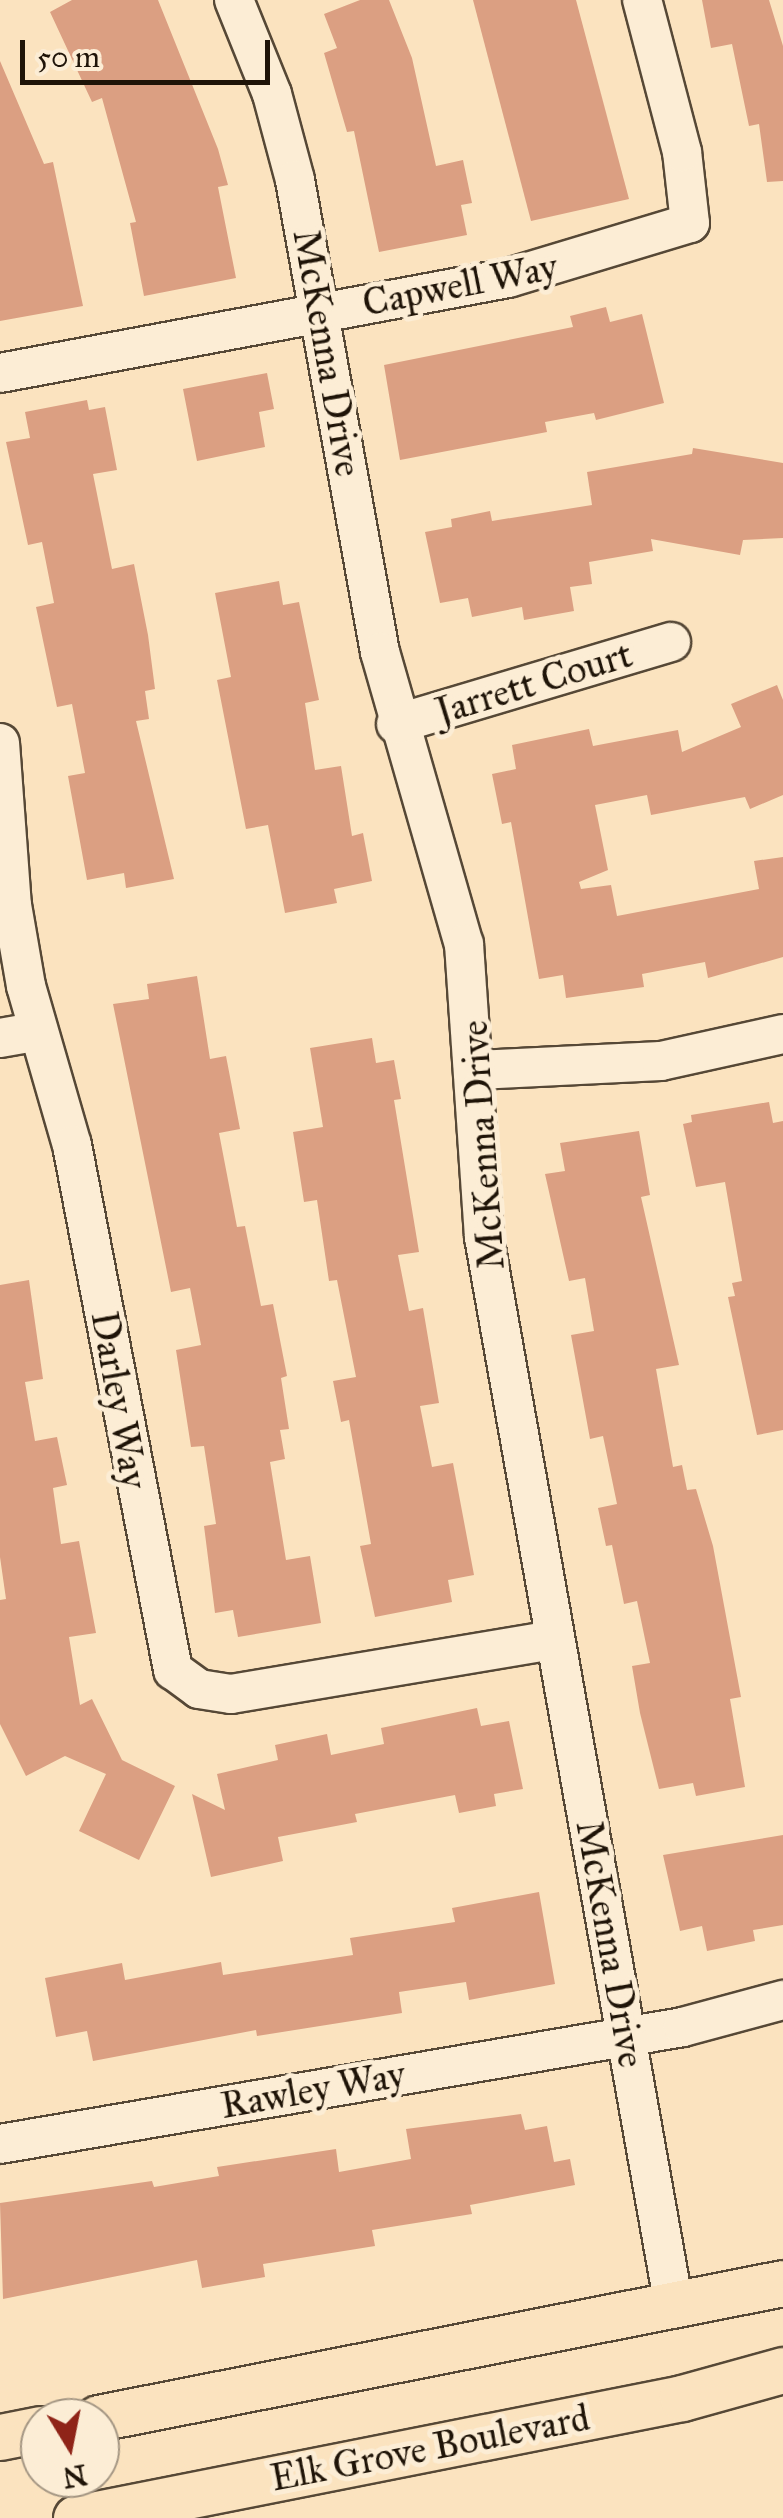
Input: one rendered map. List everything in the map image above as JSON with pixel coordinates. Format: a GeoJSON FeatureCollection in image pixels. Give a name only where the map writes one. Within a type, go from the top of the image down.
{"type":"FeatureCollection","features":[{"type":"Feature","properties":{"kind":"main road"},"geometry":{"type":"LineString","coordinates":[[120,2414],[783,2282]]}},
{"type":"Feature","properties":{"kind":"main road","name":"Elk Grove Boulevard"},"geometry":{"type":"LineString","coordinates":[[76,2518],[682,2398],[783,2370]]}},
{"type":"Feature","properties":{"kind":"street","name":"McKenna Drive"},"geometry":{"type":"LineString","coordinates":[[234,0],[272,94],[320,312],[396,724],[451,886],[470,982],[484,1237],[674,2306]]}},
{"type":"Feature","properties":{"kind":"street","name":"Capwell Way"},"geometry":{"type":"LineString","coordinates":[[0,373],[508,278],[690,224],[682,152],[642,0]]}},
{"type":"Feature","properties":{"kind":"street","name":"Jarrett Court"},"geometry":{"type":"LineString","coordinates":[[396,724],[671,642]]}},
{"type":"Feature","properties":{"kind":"street","name":"Darley Way"},"geometry":{"type":"LineString","coordinates":[[0,743],[12,905],[38,1031],[72,1146],[173,1670],[198,1689],[231,1694],[556,1640]]}},
{"type":"Feature","properties":{"kind":"street"},"geometry":{"type":"LineString","coordinates":[[0,1038],[38,1031]]}},
{"type":"Feature","properties":{"kind":"street"},"geometry":{"type":"LineString","coordinates":[[477,1070],[661,1061],[783,1034]]}},
{"type":"Feature","properties":{"kind":"street","name":"Rawley Way"},"geometry":{"type":"LineString","coordinates":[[0,2144],[626,2037],[783,2000]]}},
{"type":"Feature","properties":{"kind":"building"},"geometry":{"type":"Polygon","coordinates":[[[72,0],[158,0],[218,149],[228,185],[218,187],[236,278],[144,296],[130,223],[136,222],[102,98],[92,102],[50,12],[72,0]]]}},
{"type":"Feature","properties":{"kind":"building"},"geometry":{"type":"Polygon","coordinates":[[[360,0],[389,0],[412,58],[436,166],[463,160],[472,203],[461,205],[467,235],[379,252],[354,131],[347,132],[324,53],[337,48],[324,14],[360,0]]]}},
{"type":"Feature","properties":{"kind":"building"},"geometry":{"type":"Polygon","coordinates":[[[473,0],[576,0],[629,199],[531,221],[473,0]]]}},
{"type":"Feature","properties":{"kind":"building"},"geometry":{"type":"Polygon","coordinates":[[[702,0],[769,0],[783,46],[783,181],[767,182],[759,124],[749,126],[732,44],[711,48],[702,0]]]}},
{"type":"Feature","properties":{"kind":"building"},"geometry":{"type":"Polygon","coordinates":[[[0,61],[44,164],[53,162],[83,306],[0,321],[0,61]]]}},
{"type":"Feature","properties":{"kind":"building"},"geometry":{"type":"Polygon","coordinates":[[[606,307],[610,322],[642,314],[664,403],[596,420],[594,413],[545,422],[547,432],[400,460],[384,365],[573,327],[570,316],[606,307]]]}},
{"type":"Feature","properties":{"kind":"building"},"geometry":{"type":"Polygon","coordinates":[[[267,373],[274,409],[259,412],[265,447],[197,461],[183,389],[267,373]]]}},
{"type":"Feature","properties":{"kind":"building"},"geometry":{"type":"Polygon","coordinates":[[[87,400],[89,410],[105,407],[117,470],[93,474],[112,569],[134,564],[148,635],[155,689],[145,691],[149,719],[136,721],[174,879],[126,888],[124,873],[87,880],[68,776],[85,773],[72,704],[57,707],[36,607],[54,603],[42,542],[28,545],[6,442],[30,438],[25,412],[87,400]]]}},
{"type":"Feature","properties":{"kind":"building"},"geometry":{"type":"Polygon","coordinates":[[[693,448],[783,463],[783,538],[743,540],[740,555],[651,539],[653,551],[589,562],[592,584],[570,587],[574,611],[524,620],[522,607],[472,617],[468,598],[440,603],[425,532],[452,527],[451,519],[490,511],[492,521],[592,505],[587,472],[692,454],[693,448]]]}},
{"type":"Feature","properties":{"kind":"building"},"geometry":{"type":"Polygon","coordinates":[[[279,581],[283,605],[299,602],[319,700],[305,703],[315,770],[341,766],[352,836],[363,833],[372,881],[334,889],[337,903],[285,913],[268,825],[246,829],[217,680],[231,677],[215,593],[279,581]]]}},
{"type":"Feature","properties":{"kind":"building"},"geometry":{"type":"Polygon","coordinates":[[[777,685],[783,700],[783,795],[750,809],[745,797],[651,815],[647,795],[595,805],[608,870],[579,882],[581,889],[611,885],[617,916],[759,889],[754,861],[783,857],[783,957],[708,978],[705,962],[642,974],[644,987],[566,998],[563,975],[539,979],[511,822],[502,824],[492,774],[516,769],[512,745],[589,729],[593,746],[678,730],[682,752],[741,727],[731,704],[777,685]]]}},
{"type":"Feature","properties":{"kind":"building"},"geometry":{"type":"Polygon","coordinates":[[[197,976],[210,1059],[226,1056],[240,1129],[219,1133],[237,1227],[245,1226],[261,1306],[273,1304],[287,1376],[281,1378],[289,1429],[280,1430],[285,1459],[270,1462],[286,1560],[310,1556],[321,1623],[238,1637],[233,1610],[215,1613],[204,1526],[216,1524],[204,1446],[191,1447],[176,1350],[201,1345],[190,1288],[171,1292],[113,1004],[149,999],[147,984],[197,976]]]}},
{"type":"Feature","properties":{"kind":"building"},"geometry":{"type":"Polygon","coordinates":[[[372,1038],[376,1063],[394,1060],[401,1099],[394,1100],[419,1252],[398,1255],[409,1311],[423,1308],[439,1403],[420,1406],[432,1467],[453,1463],[474,1575],[448,1580],[452,1602],[375,1617],[360,1546],[371,1544],[349,1420],[341,1422],[333,1381],[356,1377],[337,1280],[329,1281],[317,1200],[304,1202],[293,1132],[323,1127],[310,1048],[372,1038]]]}},
{"type":"Feature","properties":{"kind":"building"},"geometry":{"type":"Polygon","coordinates":[[[769,1102],[773,1123],[783,1121],[783,1430],[757,1435],[728,1297],[735,1296],[732,1283],[742,1281],[725,1182],[696,1187],[683,1124],[692,1122],[691,1115],[769,1102]]]}},
{"type":"Feature","properties":{"kind":"building"},"geometry":{"type":"Polygon","coordinates":[[[639,1131],[650,1195],[641,1197],[679,1365],[656,1369],[673,1467],[682,1465],[687,1490],[696,1489],[713,1546],[741,1697],[730,1699],[745,1787],[696,1796],[693,1783],[659,1789],[640,1713],[632,1666],[650,1663],[637,1601],[624,1604],[612,1545],[606,1546],[598,1508],[617,1504],[603,1436],[590,1439],[571,1335],[594,1331],[585,1278],[569,1281],[545,1174],[565,1171],[560,1143],[639,1131]]]}},
{"type":"Feature","properties":{"kind":"building"},"geometry":{"type":"Polygon","coordinates":[[[29,1280],[43,1379],[25,1382],[35,1441],[57,1437],[67,1485],[53,1488],[61,1544],[79,1541],[96,1633],[69,1637],[80,1705],[92,1699],[122,1760],[175,1786],[139,1860],[79,1831],[106,1774],[65,1756],[26,1776],[0,1724],[0,1600],[6,1599],[0,1557],[0,1285],[29,1280]]]}},
{"type":"Feature","properties":{"kind":"building"},"geometry":{"type":"Polygon","coordinates":[[[477,1708],[481,1726],[509,1721],[523,1789],[494,1794],[496,1806],[459,1813],[455,1795],[355,1814],[357,1822],[278,1837],[283,1861],[211,1877],[192,1794],[225,1810],[217,1774],[278,1760],[275,1745],[327,1734],[331,1755],[384,1744],[381,1728],[477,1708]]]}},
{"type":"Feature","properties":{"kind":"building"},"geometry":{"type":"Polygon","coordinates":[[[783,1835],[783,1925],[753,1930],[755,1941],[707,1951],[702,1926],[680,1931],[663,1855],[783,1835]]]}},
{"type":"Feature","properties":{"kind":"building"},"geometry":{"type":"Polygon","coordinates":[[[539,1892],[555,1984],[469,2000],[466,1982],[399,1992],[402,2013],[257,2036],[256,2030],[93,2061],[87,2031],[56,2037],[45,1978],[122,1963],[125,1980],[221,1962],[223,1975],[353,1955],[350,1938],[455,1922],[452,1908],[539,1892]]]}},
{"type":"Feature","properties":{"kind":"building"},"geometry":{"type":"Polygon","coordinates":[[[521,2114],[525,2130],[547,2126],[554,2162],[570,2159],[575,2185],[470,2205],[472,2214],[372,2230],[375,2246],[263,2264],[265,2277],[202,2288],[197,2260],[3,2299],[0,2203],[152,2181],[154,2187],[219,2176],[217,2167],[336,2149],[339,2172],[411,2159],[406,2129],[521,2114]]]}}]}
